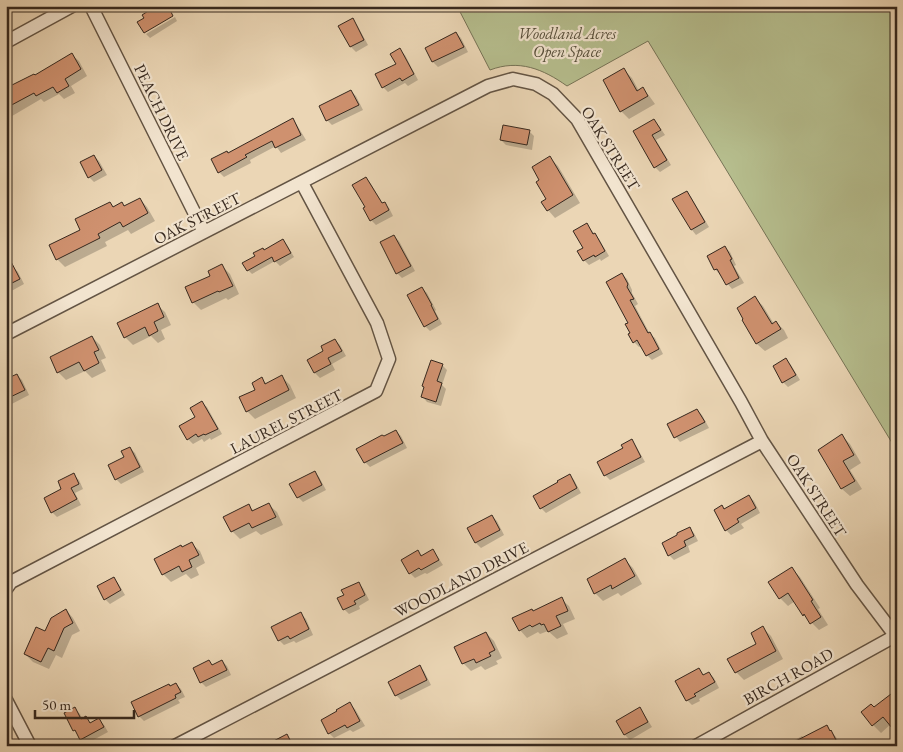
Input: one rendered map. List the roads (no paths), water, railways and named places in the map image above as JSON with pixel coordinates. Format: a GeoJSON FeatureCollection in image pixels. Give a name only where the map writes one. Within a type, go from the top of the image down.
{"type":"FeatureCollection","features":[{"type":"Feature","properties":{"kind":"street"},"geometry":{"type":"LineString","coordinates":[[6,42],[72,6]]}},
{"type":"Feature","properties":{"kind":"street","name":"PEACH DRIVE"},"geometry":{"type":"LineString","coordinates":[[91,6],[204,232]]}},
{"type":"Feature","properties":{"kind":"street","name":"OAK STREET"},"geometry":{"type":"LineString","coordinates":[[6,334],[488,86],[514,78],[536,84],[553,94],[577,119],[762,441],[857,585],[896,637]]}},
{"type":"Feature","properties":{"kind":"street","name":"LAUREL STREET"},"geometry":{"type":"LineString","coordinates":[[6,589],[11,582],[376,391],[390,359],[376,323],[302,183]]}},
{"type":"Feature","properties":{"kind":"street","name":"WOODLAND DRIVE"},"geometry":{"type":"LineString","coordinates":[[175,746],[762,441]]}},
{"type":"Feature","properties":{"kind":"street","name":"BIRCH ROAD"},"geometry":{"type":"LineString","coordinates":[[696,746],[896,637]]}},
{"type":"Feature","properties":{"kind":"street"},"geometry":{"type":"LineString","coordinates":[[6,700],[30,746]]}},
{"type":"Feature","properties":{"kind":"park label","name":"Woodland Acres Open Space"},"geometry":{"type":"Point","coordinates":[567,42]}}]}
